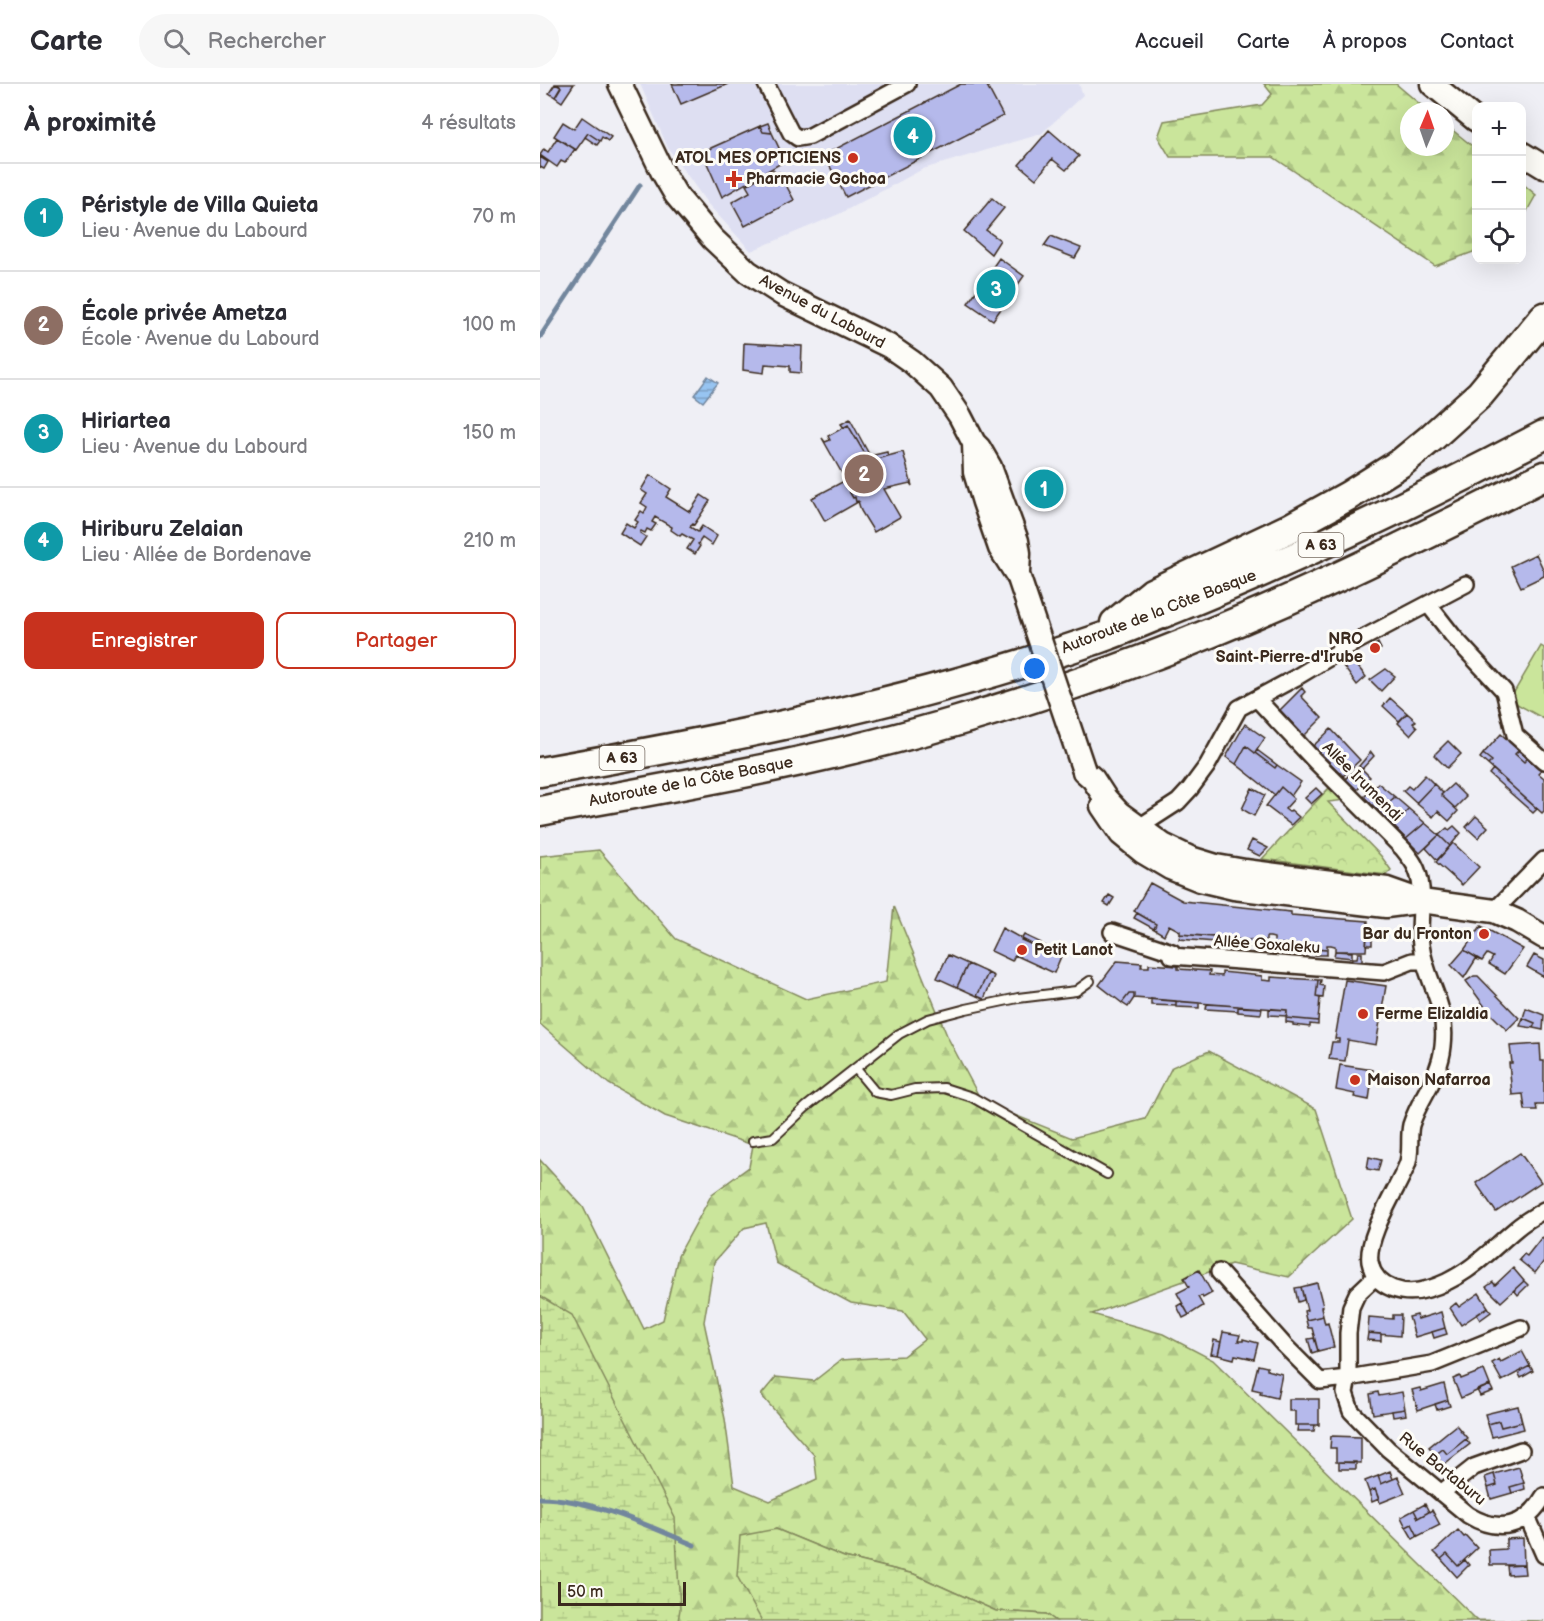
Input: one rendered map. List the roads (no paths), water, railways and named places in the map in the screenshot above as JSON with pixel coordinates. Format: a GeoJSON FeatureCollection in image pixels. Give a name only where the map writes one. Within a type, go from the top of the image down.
{"type":"FeatureCollection","features":[{"type":"Feature","properties":{"kind":"highway"},"geometry":{"type":"LineString","coordinates":[[1092,641],[1152,593],[1290,528],[1357,491],[1402,462],[1430,440],[1480,394],[1544,317]]}},
{"type":"Feature","properties":{"kind":"highway","name":"Autoroute de la Côte Basque"},"geometry":{"type":"LineString","coordinates":[[540,772],[704,743],[906,698],[1092,641],[1283,563],[1432,492],[1544,435]]}},
{"type":"Feature","properties":{"kind":"highway","name":"Autoroute de la Côte Basque"},"geometry":{"type":"LineString","coordinates":[[540,811],[730,776],[872,744],[959,721],[1111,670],[1275,606],[1396,550],[1544,476]]}},
{"type":"Feature","properties":{"kind":"street","name":"Avenue du Labourd"},"geometry":{"type":"LineString","coordinates":[[620,84],[676,195],[713,239],[748,272],[783,294],[889,346],[912,362],[941,388],[960,416],[974,443],[977,482],[1000,548],[1014,561],[1090,780]]}},
{"type":"Feature","properties":{"kind":"street"},"geometry":{"type":"LineString","coordinates":[[766,84],[791,133],[798,138],[810,136],[907,84]]}},
{"type":"Feature","properties":{"kind":"street"},"geometry":{"type":"LineString","coordinates":[[1432,84],[1472,117]]}},
{"type":"Feature","properties":{"kind":"street"},"geometry":{"type":"LineString","coordinates":[[1526,156],[1544,167]]}},
{"type":"Feature","properties":{"kind":"street"},"geometry":{"type":"LineString","coordinates":[[1143,852],[1141,828],[1146,822],[1178,802],[1207,766],[1239,708],[1350,645],[1466,584]]}},
{"type":"Feature","properties":{"kind":"street"},"geometry":{"type":"LineString","coordinates":[[1428,604],[1453,636],[1504,691],[1515,735],[1544,760]]}},
{"type":"Feature","properties":{"kind":"street","name":"Allée Irumendi"},"geometry":{"type":"LineString","coordinates":[[1257,699],[1403,849],[1415,866],[1421,901]]}},
{"type":"Feature","properties":{"kind":"street"},"geometry":{"type":"LineString","coordinates":[[1090,780],[1119,813],[1163,845],[1191,858],[1216,866],[1387,889],[1421,901],[1494,911],[1544,937]]}},
{"type":"Feature","properties":{"kind":"street"},"geometry":{"type":"LineString","coordinates":[[1090,780],[1121,834],[1143,852],[1170,868],[1200,880],[1234,888],[1386,906],[1421,901]]}},
{"type":"Feature","properties":{"kind":"street"},"geometry":{"type":"LineString","coordinates":[[1494,911],[1544,860]]}},
{"type":"Feature","properties":{"kind":"street"},"geometry":{"type":"LineString","coordinates":[[1421,901],[1420,943],[1424,961],[1440,1000],[1444,1022],[1443,1046],[1438,1071],[1411,1127],[1408,1163],[1377,1227],[1370,1262],[1376,1276],[1389,1288],[1407,1292],[1428,1289],[1453,1279],[1473,1267],[1519,1226],[1544,1210]]}},
{"type":"Feature","properties":{"kind":"street","name":"Allée Goxaleku"},"geometry":{"type":"LineString","coordinates":[[1112,933],[1173,952],[1172,956],[1384,972],[1412,961],[1424,961]]}},
{"type":"Feature","properties":{"kind":"street"},"geometry":{"type":"LineString","coordinates":[[1219,1272],[1284,1345],[1320,1381],[1432,1364],[1521,1328]]}},
{"type":"Feature","properties":{"kind":"street","name":"Rue Bartaburu"},"geometry":{"type":"LineString","coordinates":[[1376,1276],[1357,1294],[1351,1307],[1348,1333],[1348,1378],[1345,1393],[1351,1411],[1388,1449],[1480,1523],[1508,1526],[1527,1516]]}},
{"type":"Feature","properties":{"kind":"street"},"geometry":{"type":"LineString","coordinates":[[1441,1493],[1474,1467],[1521,1450]]}},
{"type":"Feature","properties":{"kind":"street"},"geometry":{"type":"LineString","coordinates":[[1544,1496],[1537,1508],[1527,1516],[1544,1555]]}},
{"type":"Feature","properties":{"kind":"lane"},"geometry":{"type":"LineString","coordinates":[[753,1141],[773,1138],[806,1107],[899,1034],[928,1020],[1018,998],[1076,991],[1090,981]]}},
{"type":"Feature","properties":{"kind":"lane"},"geometry":{"type":"LineString","coordinates":[[856,1069],[875,1092],[891,1095],[915,1089],[944,1088],[972,1097],[1107,1174]]}},
{"type":"Feature","properties":{"kind":"water"},"geometry":{"type":"Polygon","coordinates":[[[708,376],[718,383],[703,402],[694,395],[708,376]]]}},
{"type":"Feature","properties":{"kind":"waterway"},"geometry":{"type":"LineString","coordinates":[[540,337],[640,185]]}},
{"type":"Feature","properties":{"kind":"waterway"},"geometry":{"type":"LineString","coordinates":[[540,1498],[559,1499],[598,1508],[694,1545]]}},
{"type":"Feature","properties":{"kind":"place","name":"Hiriburu Zelaian"},"geometry":{"type":"Point","coordinates":[913,136]}},
{"type":"Feature","properties":{"kind":"place","name":"ATOL MES OPTICIENS"},"geometry":{"type":"Point","coordinates":[853,158]}},
{"type":"Feature","properties":{"kind":"place","name":"Pharmacie Gochoa"},"geometry":{"type":"Point","coordinates":[734,179]}},
{"type":"Feature","properties":{"kind":"place","name":"Hiriartea"},"geometry":{"type":"Point","coordinates":[996,289]}},
{"type":"Feature","properties":{"kind":"place","name":"École privée Ametza"},"geometry":{"type":"Point","coordinates":[864,474]}},
{"type":"Feature","properties":{"kind":"place","name":"Péristyle de Villa Quieta"},"geometry":{"type":"Point","coordinates":[1044,489]}},
{"type":"Feature","properties":{"kind":"place","name":"NRO Saint-Pierre-d'Irube"},"geometry":{"type":"Point","coordinates":[1375,648]}},
{"type":"Feature","properties":{"kind":"place","name":"Bar du Fronton"},"geometry":{"type":"Point","coordinates":[1484,934]}},
{"type":"Feature","properties":{"kind":"place","name":"Petit Lanot"},"geometry":{"type":"Point","coordinates":[1022,950]}},
{"type":"Feature","properties":{"kind":"place","name":"Ferme Elizaldia"},"geometry":{"type":"Point","coordinates":[1363,1014]}},
{"type":"Feature","properties":{"kind":"place","name":"Maison Nafarroa"},"geometry":{"type":"Point","coordinates":[1355,1080]}}]}
